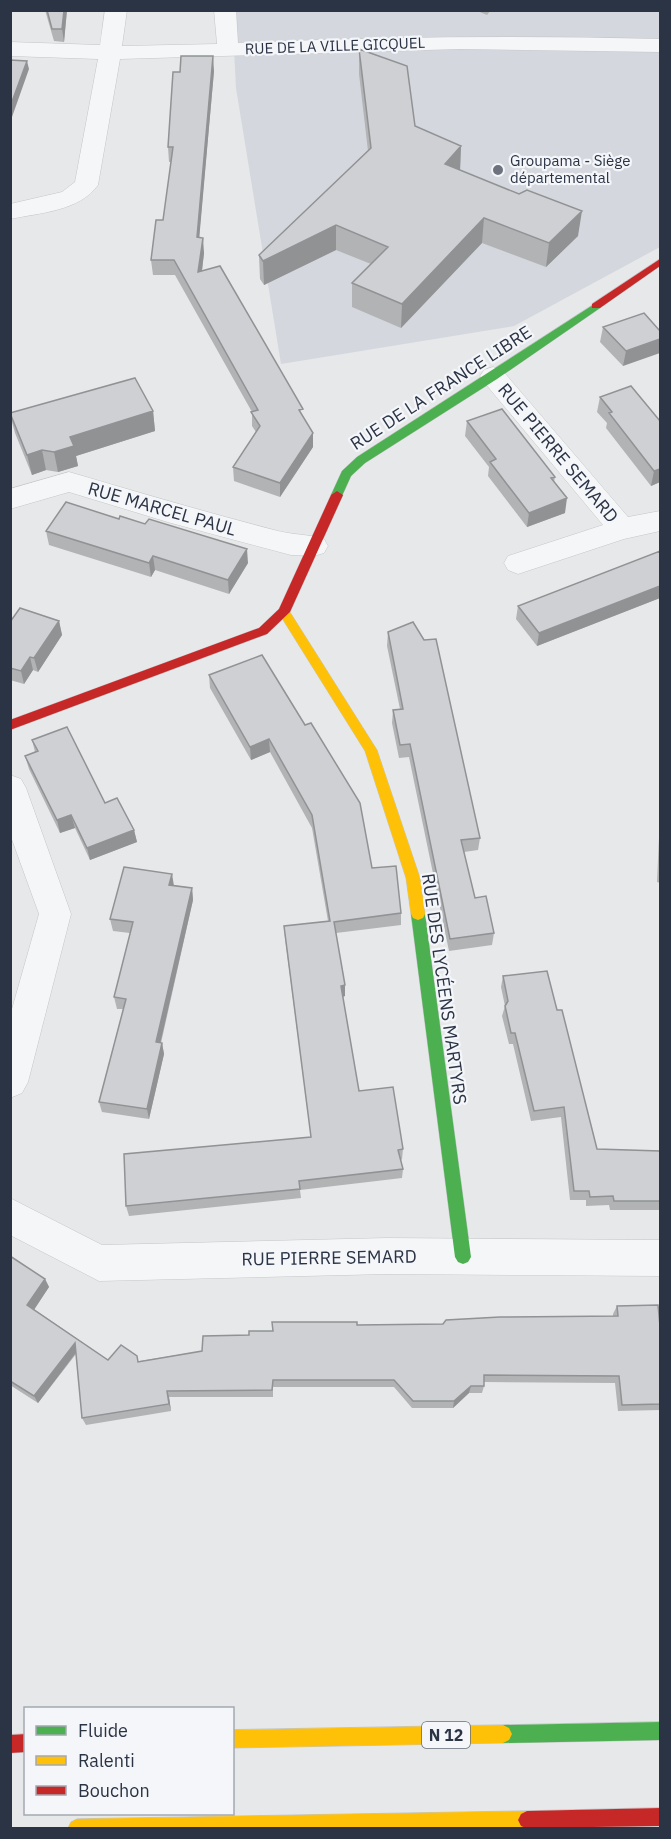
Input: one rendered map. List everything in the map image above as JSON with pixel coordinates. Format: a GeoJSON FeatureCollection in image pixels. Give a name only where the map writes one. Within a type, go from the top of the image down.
{"type":"FeatureCollection","features":[{"type":"Feature","properties":{"kind":"main road","name":"RUE DE LA FRANCE LIBRE"},"geometry":{"type":"LineString","coordinates":[[10,725],[263,631],[284,612],[346,474],[361,460],[493,376],[660,262]]}},
{"type":"Feature","properties":{"kind":"main road","name":"RUE DES LYCÉENS MARTYRS"},"geometry":{"type":"LineString","coordinates":[[284,612],[371,750],[413,878],[463,1257]]}},
{"type":"Feature","properties":{"kind":"main road","name":"N 12"},"geometry":{"type":"LineString","coordinates":[[234,1739],[660,1731]]}},
{"type":"Feature","properties":{"kind":"main road"},"geometry":{"type":"LineString","coordinates":[[77,1828],[660,1817]]}},
{"type":"Feature","properties":{"kind":"street"},"geometry":{"type":"LineString","coordinates":[[10,212],[70,198],[86,185],[111,51],[116,10]]}},
{"type":"Feature","properties":{"kind":"street"},"geometry":{"type":"LineString","coordinates":[[225,10],[228,50]]}},
{"type":"Feature","properties":{"kind":"street","name":"RUE DE LA VILLE GICQUEL"},"geometry":{"type":"LineString","coordinates":[[10,49],[50,52],[228,50],[460,42],[660,46]]}},
{"type":"Feature","properties":{"kind":"street","name":"RUE PIERRE SEMARD"},"geometry":{"type":"LineString","coordinates":[[493,376],[622,529]]}},
{"type":"Feature","properties":{"kind":"street","name":"RUE MARCEL PAUL"},"geometry":{"type":"LineString","coordinates":[[10,499],[69,482],[280,542],[314,546]]}},
{"type":"Feature","properties":{"kind":"street","name":"RUE PIERRE SEMARD"},"geometry":{"type":"LineString","coordinates":[[518,563],[622,529],[660,521]]}},
{"type":"Feature","properties":{"kind":"street"},"geometry":{"type":"LineString","coordinates":[[10,788],[55,914],[10,1082]]}},
{"type":"Feature","properties":{"kind":"street","name":"RUE PIERRE SEMARD"},"geometry":{"type":"LineString","coordinates":[[10,1215],[99,1263],[387,1256],[660,1258]]}},
{"type":"Feature","properties":{"kind":"shaded area"},"geometry":{"type":"Polygon","coordinates":[[[232,11],[660,11],[660,247],[514,326],[281,364],[236,88],[232,11]]]}},
{"type":"Feature","properties":{"kind":"building"},"geometry":{"type":"Polygon","coordinates":[[[47,10],[64,10],[62,29],[52,29],[47,10]]]}},
{"type":"Feature","properties":{"kind":"building"},"geometry":{"type":"Polygon","coordinates":[[[359,49],[407,66],[415,126],[461,146],[445,164],[519,194],[527,190],[582,211],[549,243],[484,218],[402,304],[352,283],[388,247],[336,225],[263,261],[259,255],[371,148],[359,49]]]}},
{"type":"Feature","properties":{"kind":"building"},"geometry":{"type":"Polygon","coordinates":[[[181,56],[213,56],[197,237],[203,238],[198,272],[220,266],[303,409],[299,410],[313,433],[280,483],[233,467],[260,426],[251,412],[258,410],[174,260],[151,260],[156,220],[163,220],[173,147],[168,147],[173,72],[180,72],[181,56]]]}},
{"type":"Feature","properties":{"kind":"building"},"geometry":{"type":"Polygon","coordinates":[[[10,60],[27,61],[10,107],[10,60]]]}},
{"type":"Feature","properties":{"kind":"building"},"geometry":{"type":"Polygon","coordinates":[[[644,313],[660,331],[660,339],[626,351],[603,327],[644,313]]]}},
{"type":"Feature","properties":{"kind":"building"},"geometry":{"type":"Polygon","coordinates":[[[135,378],[153,411],[70,437],[74,446],[54,452],[42,450],[27,455],[10,413],[135,378]]]}},
{"type":"Feature","properties":{"kind":"building"},"geometry":{"type":"Polygon","coordinates":[[[631,386],[660,421],[660,469],[654,471],[609,413],[612,412],[600,397],[631,386]]]}},
{"type":"Feature","properties":{"kind":"building"},"geometry":{"type":"Polygon","coordinates":[[[502,409],[555,477],[551,478],[567,498],[529,513],[490,462],[496,459],[467,421],[502,409]]]}},
{"type":"Feature","properties":{"kind":"building"},"geometry":{"type":"Polygon","coordinates":[[[66,502],[119,519],[120,516],[145,524],[149,519],[247,549],[228,580],[153,556],[149,563],[46,531],[66,502]]]}},
{"type":"Feature","properties":{"kind":"building"},"geometry":{"type":"Polygon","coordinates":[[[660,551],[660,586],[539,633],[518,606],[660,551]]]}},
{"type":"Feature","properties":{"kind":"building"},"geometry":{"type":"Polygon","coordinates":[[[20,608],[59,621],[34,658],[30,657],[21,671],[10,668],[10,622],[20,608]]]}},
{"type":"Feature","properties":{"kind":"building"},"geometry":{"type":"Polygon","coordinates":[[[413,622],[424,640],[436,639],[480,838],[461,840],[475,898],[486,896],[494,933],[450,939],[410,744],[400,745],[393,710],[403,709],[388,632],[413,622]]]}},
{"type":"Feature","properties":{"kind":"building"},"geometry":{"type":"Polygon","coordinates":[[[262,655],[305,725],[311,723],[360,803],[372,868],[396,866],[401,913],[334,922],[345,985],[341,986],[359,1091],[393,1087],[403,1149],[398,1150],[403,1169],[299,1181],[300,1189],[126,1206],[124,1154],[311,1137],[284,926],[330,921],[312,815],[269,739],[250,747],[209,675],[262,655]]]}},
{"type":"Feature","properties":{"kind":"building"},"geometry":{"type":"Polygon","coordinates":[[[67,727],[105,803],[117,798],[134,830],[87,848],[71,815],[57,820],[25,756],[38,751],[32,740],[67,727]]]}},
{"type":"Feature","properties":{"kind":"building"},"geometry":{"type":"Polygon","coordinates":[[[124,867],[172,874],[169,885],[192,888],[156,1042],[162,1043],[147,1109],[99,1102],[126,999],[114,997],[133,922],[110,919],[124,867]]]}},
{"type":"Feature","properties":{"kind":"building"},"geometry":{"type":"Polygon","coordinates":[[[547,971],[557,1010],[562,1010],[597,1149],[660,1151],[660,1201],[614,1201],[613,1196],[590,1197],[589,1191],[574,1191],[564,1107],[534,1111],[515,1033],[511,1033],[505,1006],[508,1001],[503,976],[547,971]]]}},
{"type":"Feature","properties":{"kind":"building"},"geometry":{"type":"Polygon","coordinates":[[[10,1256],[45,1279],[27,1305],[108,1360],[121,1345],[137,1356],[138,1362],[202,1351],[203,1336],[249,1335],[249,1331],[273,1331],[272,1322],[357,1322],[357,1325],[443,1324],[446,1320],[500,1317],[618,1316],[617,1306],[658,1305],[660,1404],[622,1405],[619,1376],[484,1375],[484,1386],[471,1386],[454,1401],[413,1401],[394,1380],[273,1380],[272,1390],[167,1391],[169,1404],[82,1418],[75,1343],[34,1396],[10,1381],[10,1256]]]}},
{"type":"Feature","properties":{"kind":"traffic: fast"},"geometry":{"type":"LineString","coordinates":[[337,495],[346,474],[361,460],[493,376],[596,306]]}},
{"type":"Feature","properties":{"kind":"traffic: fast"},"geometry":{"type":"LineString","coordinates":[[418,914],[463,1257]]}},
{"type":"Feature","properties":{"kind":"traffic: fast"},"geometry":{"type":"LineString","coordinates":[[503,1734],[660,1731]]}},
{"type":"Feature","properties":{"kind":"traffic: slow"},"geometry":{"type":"LineString","coordinates":[[284,612],[371,750],[413,878],[418,914]]}},
{"type":"Feature","properties":{"kind":"traffic: slow"},"geometry":{"type":"LineString","coordinates":[[234,1739],[503,1734]]}},
{"type":"Feature","properties":{"kind":"traffic: slow"},"geometry":{"type":"LineString","coordinates":[[77,1828],[527,1820]]}},
{"type":"Feature","properties":{"kind":"traffic: jam"},"geometry":{"type":"LineString","coordinates":[[596,306],[660,262]]}},
{"type":"Feature","properties":{"kind":"traffic: jam"},"geometry":{"type":"LineString","coordinates":[[10,725],[263,631],[284,612],[337,495]]}},
{"type":"Feature","properties":{"kind":"traffic: jam"},"geometry":{"type":"LineString","coordinates":[[10,1744],[24,1743]]}},
{"type":"Feature","properties":{"kind":"traffic: jam"},"geometry":{"type":"LineString","coordinates":[[527,1820],[660,1817]]}},
{"type":"Feature","properties":{"kind":"place","name":"Groupama - Siège départemental"},"geometry":{"type":"Point","coordinates":[498,170]}}]}
